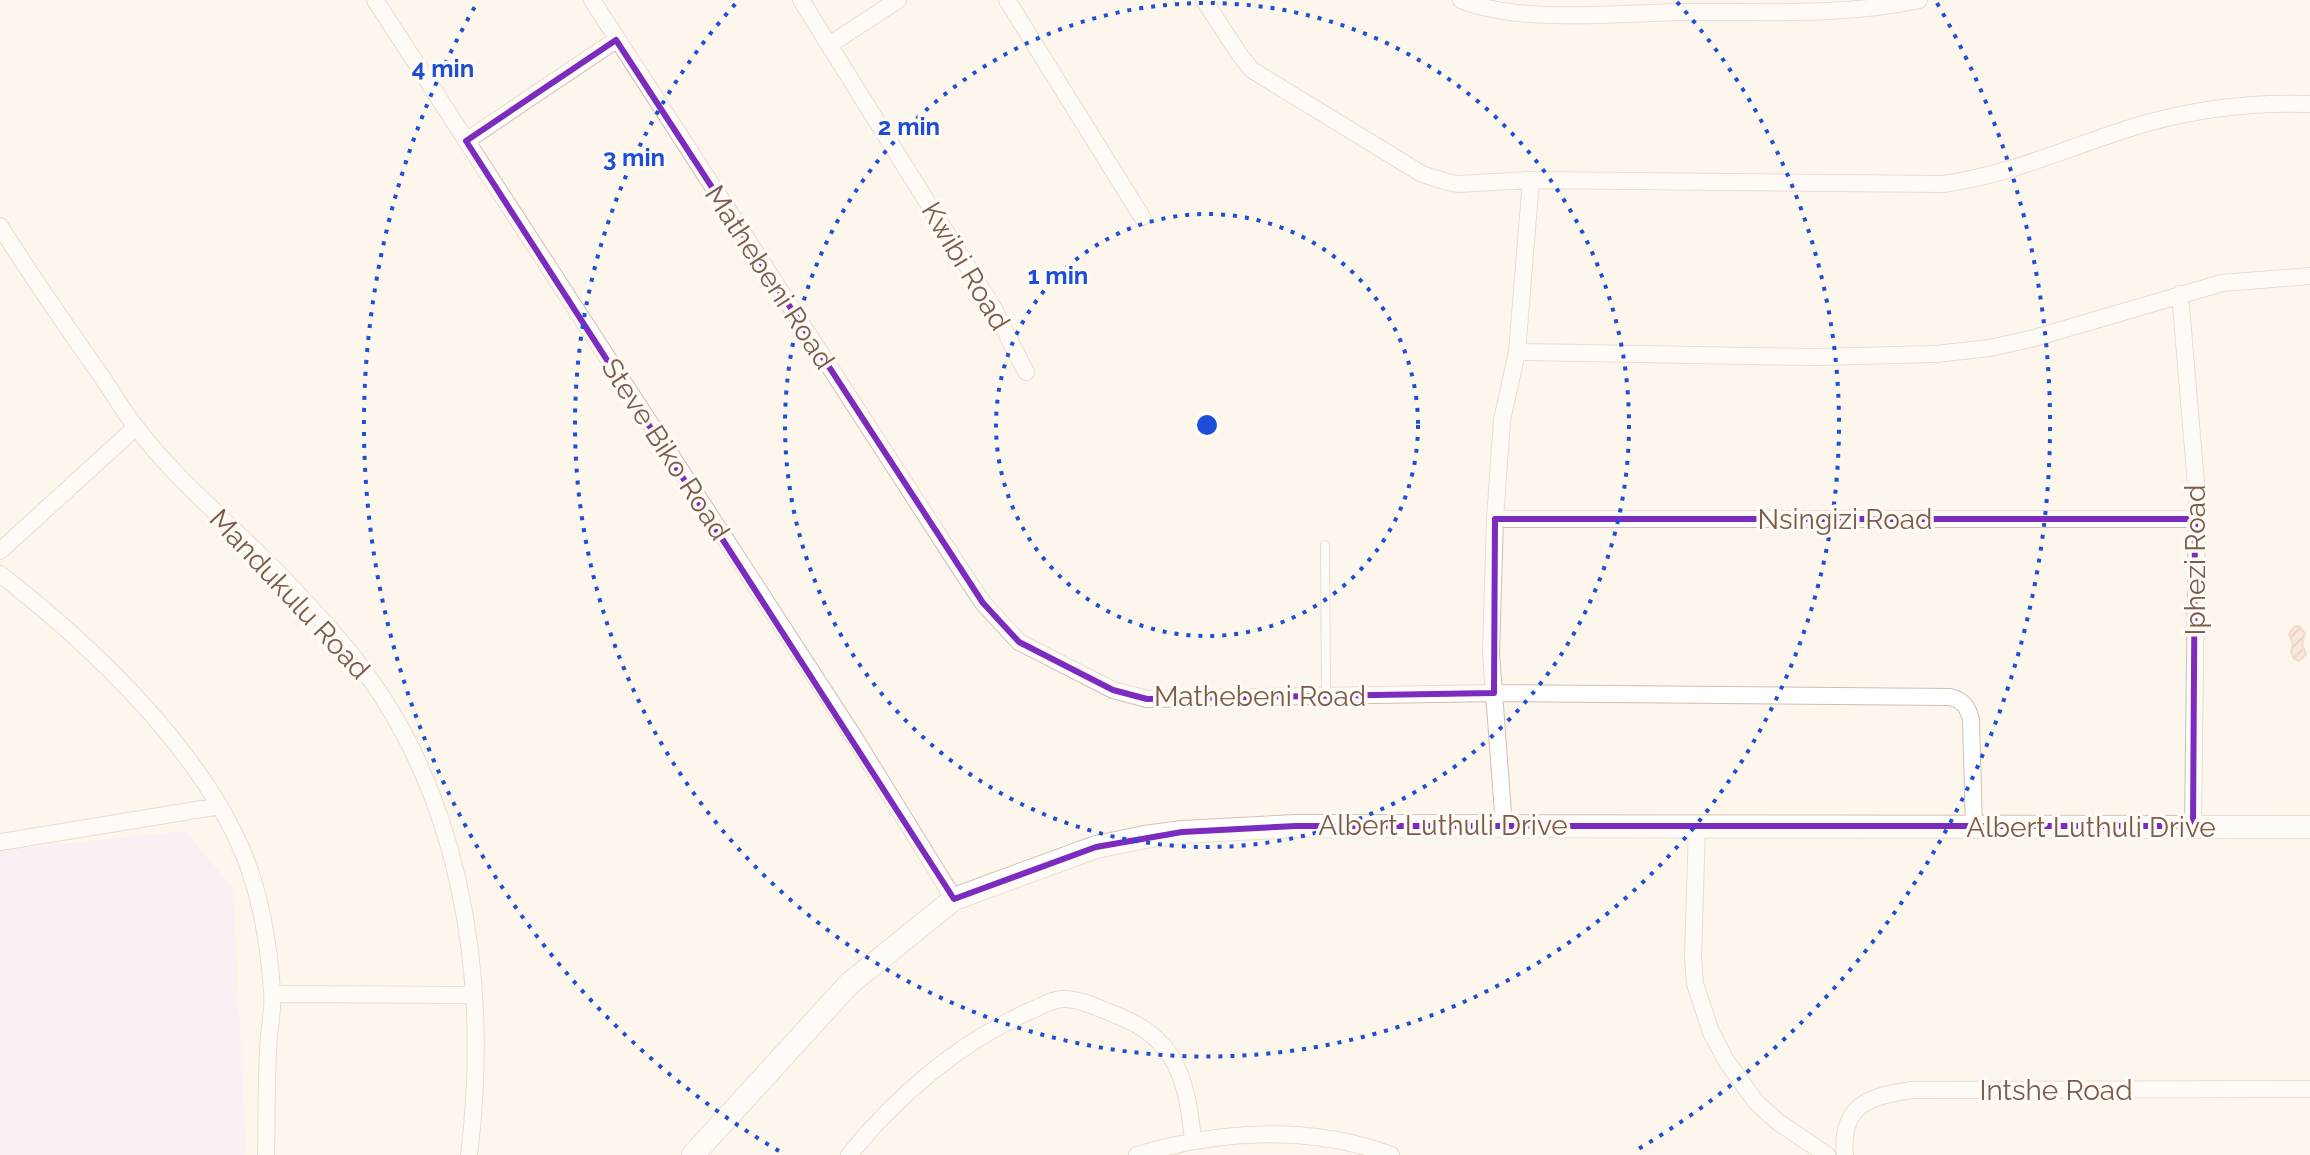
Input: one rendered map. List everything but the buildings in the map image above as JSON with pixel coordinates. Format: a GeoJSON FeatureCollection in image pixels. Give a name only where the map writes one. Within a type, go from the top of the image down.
{"type":"FeatureCollection","features":[{"type":"Feature","properties":{"kind":"street","name":"Steve Biko Road"},"geometry":{"type":"LineString","coordinates":[[375,0],[854,737],[954,899]]}},
{"type":"Feature","properties":{"kind":"street","name":"Mathebeni Road"},"geometry":{"type":"LineString","coordinates":[[592,0],[963,573],[983,603],[1019,642],[1113,690],[1147,699],[1494,693],[1957,699],[1968,707],[1972,728],[1974,828]]}},
{"type":"Feature","properties":{"kind":"street","name":"Kwibi Road"},"geometry":{"type":"LineString","coordinates":[[801,0],[994,309],[1026,372]]}},
{"type":"Feature","properties":{"kind":"street"},"geometry":{"type":"LineString","coordinates":[[829,45],[898,0]]}},
{"type":"Feature","properties":{"kind":"street"},"geometry":{"type":"LineString","coordinates":[[1007,0],[1142,217]]}},
{"type":"Feature","properties":{"kind":"street"},"geometry":{"type":"LineString","coordinates":[[1204,0],[1252,70],[1422,174],[1458,184],[1531,180],[1943,184],[2020,168],[2095,139],[2188,113],[2234,105],[2310,104]]}},
{"type":"Feature","properties":{"kind":"street"},"geometry":{"type":"LineString","coordinates":[[1461,0],[1535,14],[1856,10],[1919,0]]}},
{"type":"Feature","properties":{"kind":"street"},"geometry":{"type":"LineString","coordinates":[[466,141],[616,40]]}},
{"type":"Feature","properties":{"kind":"street"},"geometry":{"type":"LineString","coordinates":[[1504,826],[1491,653],[1495,519],[1502,420],[1517,352],[1531,180]]}},
{"type":"Feature","properties":{"kind":"street","name":"Mandukulu Road"},"geometry":{"type":"LineString","coordinates":[[0,226],[136,427],[336,636],[389,710],[420,768],[453,854],[464,905],[474,995],[476,1063],[469,1155]]}},
{"type":"Feature","properties":{"kind":"street"},"geometry":{"type":"LineString","coordinates":[[1517,352],[1815,357],[1936,354],[1990,348],[2034,338],[2222,283],[2310,276]]}},
{"type":"Feature","properties":{"kind":"street","name":"Iphezi Road"},"geometry":{"type":"LineString","coordinates":[[2180,294],[2197,496],[2193,826]]}},
{"type":"Feature","properties":{"kind":"street"},"geometry":{"type":"LineString","coordinates":[[0,551],[136,427]]}},
{"type":"Feature","properties":{"kind":"street","name":"Nsingizi Road"},"geometry":{"type":"LineString","coordinates":[[1495,519],[2195,519]]}},
{"type":"Feature","properties":{"kind":"street"},"geometry":{"type":"LineString","coordinates":[[0,574],[35,601],[135,698],[193,766],[220,806],[244,854],[266,938],[273,994],[268,1051],[266,1155]]}},
{"type":"Feature","properties":{"kind":"street"},"geometry":{"type":"LineString","coordinates":[[0,842],[220,806]]}},
{"type":"Feature","properties":{"kind":"street"},"geometry":{"type":"LineString","coordinates":[[1697,825],[1693,958],[1695,984],[1711,1032],[1727,1062],[1756,1102],[1778,1122],[1827,1155]]}},
{"type":"Feature","properties":{"kind":"street","name":"Albert Luthuli Drive"},"geometry":{"type":"LineString","coordinates":[[693,1155],[849,984],[954,899],[1096,847],[1145,837],[1296,826],[2310,827]]}},
{"type":"Feature","properties":{"kind":"street"},"geometry":{"type":"LineString","coordinates":[[273,994],[474,995]]}},
{"type":"Feature","properties":{"kind":"street"},"geometry":{"type":"LineString","coordinates":[[849,1155],[921,1080],[1012,1019],[1064,999],[1081,1001],[1126,1019],[1147,1029],[1160,1041],[1189,1095],[1193,1141]]}},
{"type":"Feature","properties":{"kind":"street","name":"Intshe Road"},"geometry":{"type":"LineString","coordinates":[[1845,1155],[1845,1130],[1855,1111],[1870,1098],[1888,1093],[1912,1090],[2310,1089]]}},
{"type":"Feature","properties":{"kind":"street"},"geometry":{"type":"LineString","coordinates":[[1137,1155],[1193,1141],[1257,1134],[1336,1139],[1391,1155]]}},
{"type":"Feature","properties":{"kind":"lane"},"geometry":{"type":"LineString","coordinates":[[1325,545],[1326,697]]}},
{"type":"Feature","properties":{"kind":"highlighted area"},"geometry":{"type":"Polygon","coordinates":[[[616,40],[983,603],[1019,642],[1113,690],[1147,699],[1494,693],[1495,519],[2195,519],[2193,826],[1296,826],[1182,832],[1096,847],[954,899],[466,141],[616,40]]]}},
{"type":"Feature","properties":{"kind":"shaded area"},"geometry":{"type":"Polygon","coordinates":[[[185,831],[233,888],[246,1155],[0,1155],[0,850],[185,831]]]}}]}
